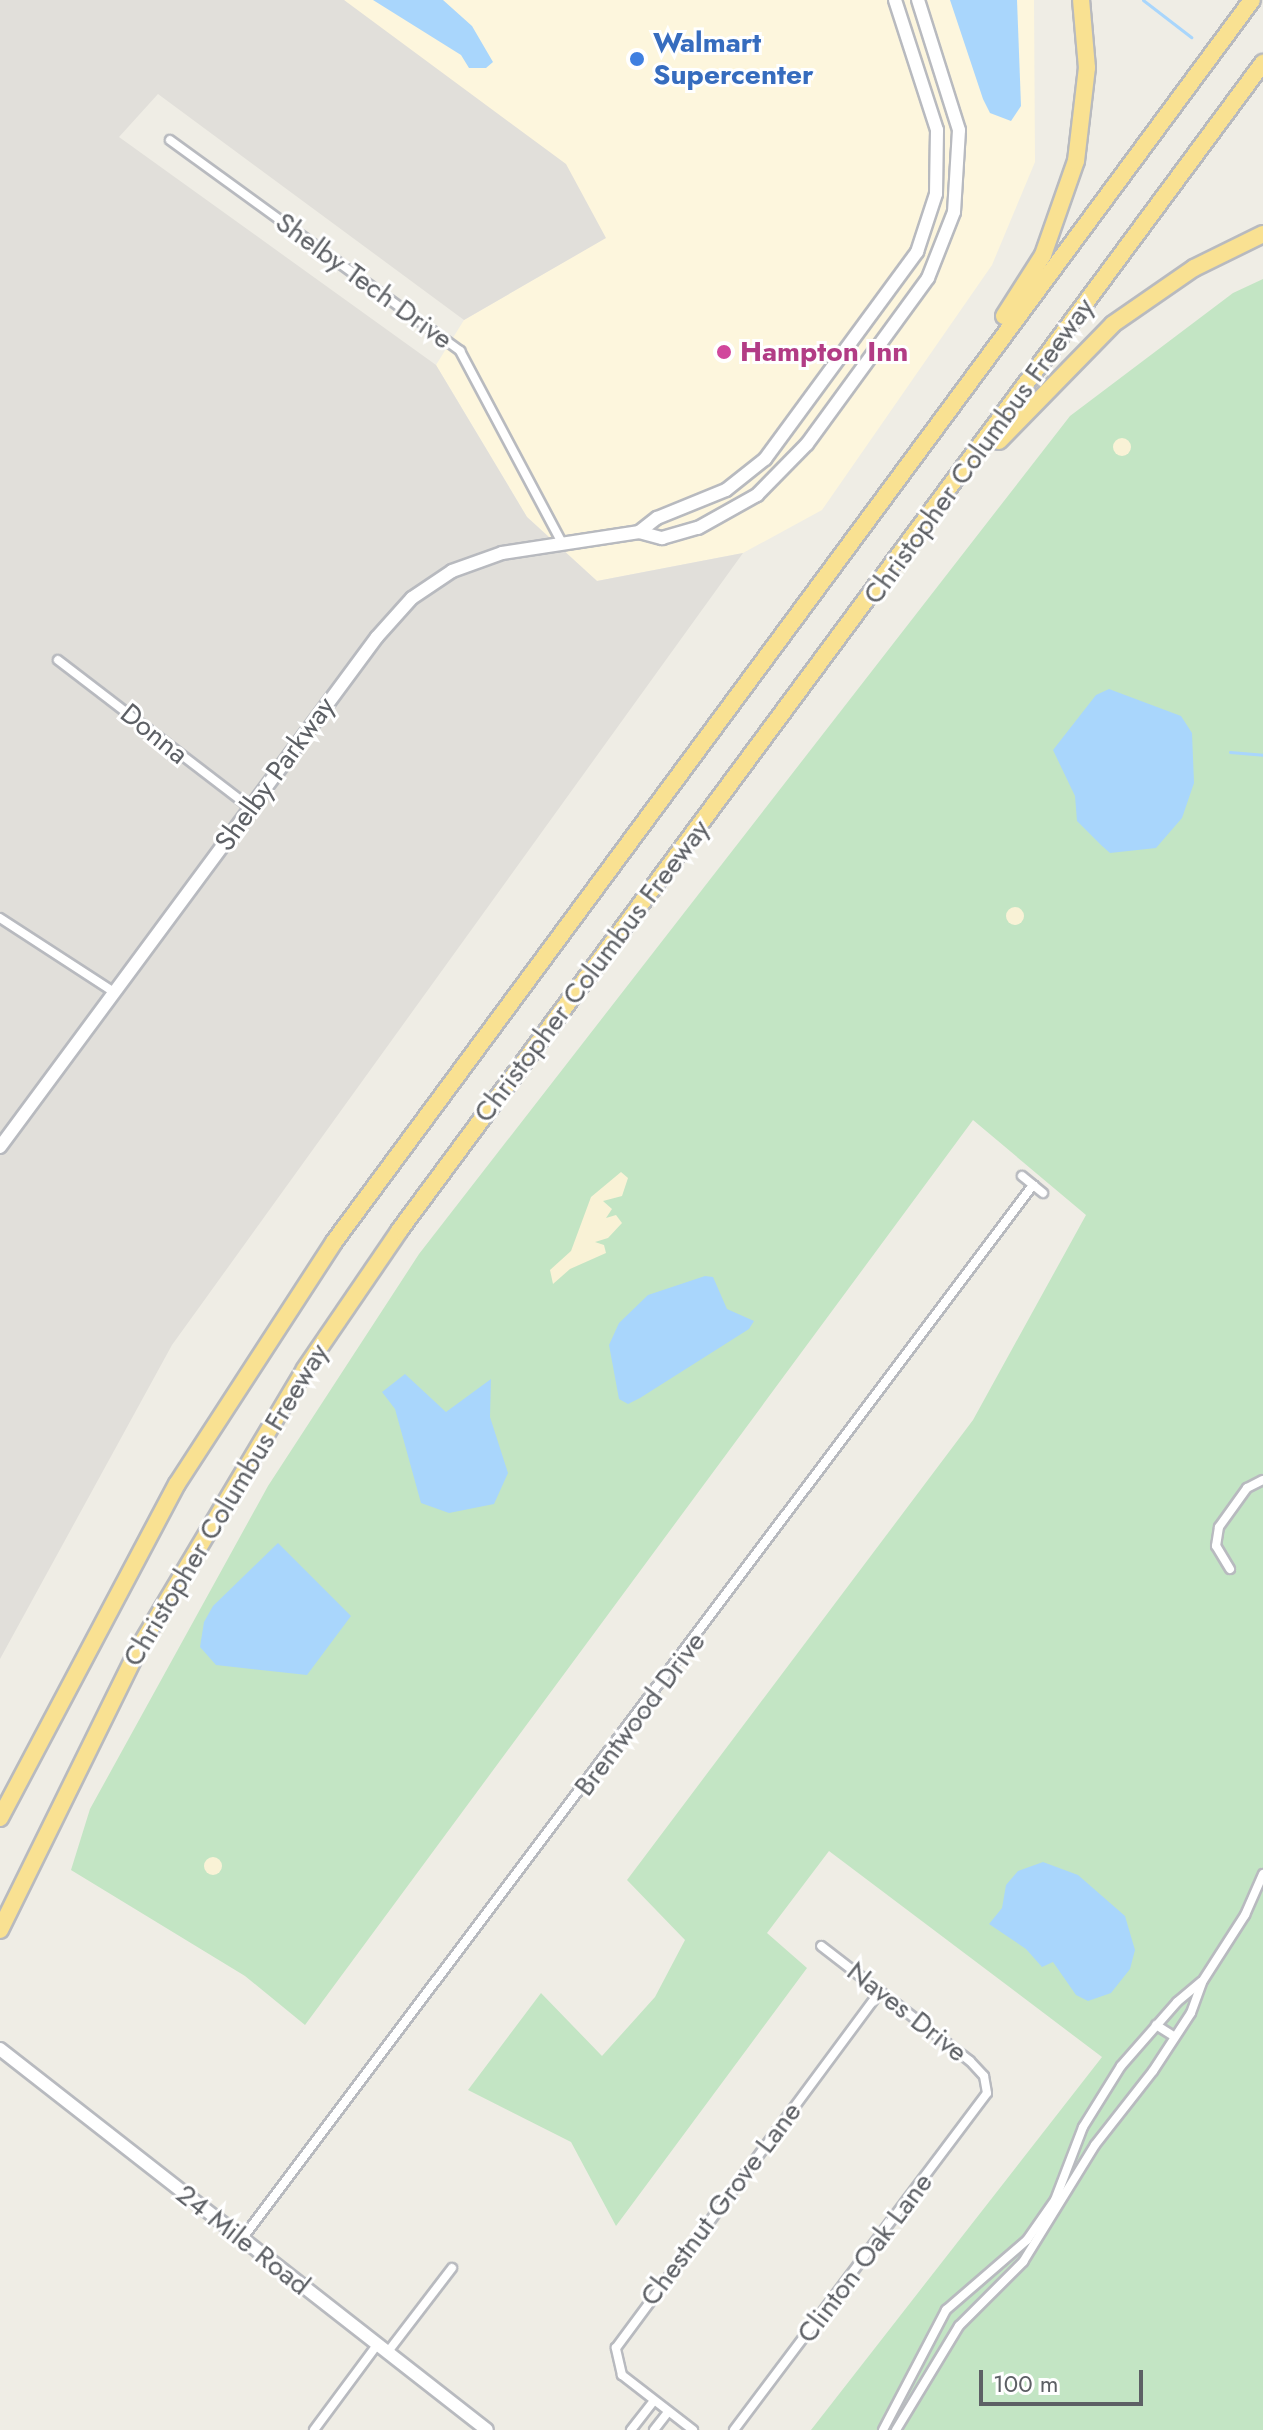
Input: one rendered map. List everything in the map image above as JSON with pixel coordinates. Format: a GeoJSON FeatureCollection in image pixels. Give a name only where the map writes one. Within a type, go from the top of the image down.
{"type":"FeatureCollection","features":[{"type":"Feature","properties":{"kind":"highway"},"geometry":{"type":"LineString","coordinates":[[934,425],[1043,255],[1064,201],[1086,95],[1081,0]]}},
{"type":"Feature","properties":{"kind":"highway","name":"Christopher Columbus Freeway"},"geometry":{"type":"LineString","coordinates":[[0,1818],[161,1512],[275,1329],[396,1155],[934,425],[1252,0]]}},
{"type":"Feature","properties":{"kind":"highway","name":"Christopher Columbus Freeway"},"geometry":{"type":"LineString","coordinates":[[0,1930],[137,1651],[298,1379],[409,1219],[948,495],[1263,63]]}},
{"type":"Feature","properties":{"kind":"highway"},"geometry":{"type":"LineString","coordinates":[[948,495],[1113,324],[1194,268],[1263,234]]}},
{"type":"Feature","properties":{"kind":"street","name":"Shelby Parkway"},"geometry":{"type":"LineString","coordinates":[[639,532],[657,518],[726,490],[765,459],[896,287],[932,212],[937,130],[895,0]]}},
{"type":"Feature","properties":{"kind":"street","name":"Shelby Parkway"},"geometry":{"type":"LineString","coordinates":[[0,1147],[377,637],[412,598],[469,563],[562,543],[639,532],[662,538],[698,528],[769,485],[824,423],[915,297],[949,230],[960,170],[959,130],[918,0]]}},
{"type":"Feature","properties":{"kind":"street","name":"Shelby Tech Drive"},"geometry":{"type":"LineString","coordinates":[[170,140],[460,351],[562,543]]}},
{"type":"Feature","properties":{"kind":"street"},"geometry":{"type":"LineString","coordinates":[[765,459],[762,475],[769,485]]}},
{"type":"Feature","properties":{"kind":"street","name":"Donna"},"geometry":{"type":"LineString","coordinates":[[58,660],[251,808]]}},
{"type":"Feature","properties":{"kind":"street"},"geometry":{"type":"LineString","coordinates":[[0,918],[114,992]]}},
{"type":"Feature","properties":{"kind":"street"},"geometry":{"type":"LineString","coordinates":[[1022,1176],[1043,1193]]}},
{"type":"Feature","properties":{"kind":"street","name":"Brentwood Drive"},"geometry":{"type":"LineString","coordinates":[[242,2239],[1033,1185]]}},
{"type":"Feature","properties":{"kind":"street"},"geometry":{"type":"LineString","coordinates":[[1230,1569],[1216,1546],[1219,1527],[1247,1488],[1263,1480]]}},
{"type":"Feature","properties":{"kind":"street"},"geometry":{"type":"LineString","coordinates":[[891,2418],[898,2427],[959,2326],[1023,2262],[1095,2145],[1175,2037],[1202,1982],[1245,1915],[1263,1874]]}},
{"type":"Feature","properties":{"kind":"street","name":"Naves Drive"},"geometry":{"type":"LineString","coordinates":[[821,1946],[970,2061],[987,2083]]}},
{"type":"Feature","properties":{"kind":"street"},"geometry":{"type":"LineString","coordinates":[[883,2430],[929,2333],[946,2310],[1007,2260],[1058,2202],[1100,2097],[1156,2025],[1202,1982]]}},
{"type":"Feature","properties":{"kind":"street","name":"Chestnut Grove Lane"},"geometry":{"type":"LineString","coordinates":[[668,2412],[618,2367],[619,2341],[880,1991]]}},
{"type":"Feature","properties":{"kind":"street"},"geometry":{"type":"LineString","coordinates":[[1156,2025],[1175,2037]]}},
{"type":"Feature","properties":{"kind":"street","name":"24 Mile Road"},"geometry":{"type":"LineString","coordinates":[[0,2049],[487,2430]]}},
{"type":"Feature","properties":{"kind":"street","name":"Clinton Oak Lane"},"geometry":{"type":"LineString","coordinates":[[734,2430],[983,2102],[987,2083]]}},
{"type":"Feature","properties":{"kind":"street"},"geometry":{"type":"LineString","coordinates":[[314,2430],[452,2268]]}},
{"type":"Feature","properties":{"kind":"street"},"geometry":{"type":"LineString","coordinates":[[631,2430],[654,2401]]}},
{"type":"Feature","properties":{"kind":"street"},"geometry":{"type":"LineString","coordinates":[[654,2430],[668,2412],[693,2430]]}},
{"type":"Feature","properties":{"kind":"shaded area"},"geometry":{"type":"Polygon","coordinates":[[[0,0],[344,0],[566,164],[606,238],[464,320],[158,94],[119,137],[436,365],[527,517],[597,581],[743,553],[172,1345],[0,1659],[0,0]]]}},
{"type":"Feature","properties":{"kind":"shaded area"},"geometry":{"type":"Polygon","coordinates":[[[344,0],[1034,0],[1035,162],[992,265],[822,510],[743,553],[597,581],[527,517],[436,365],[464,320],[605,238],[344,0]]]}},
{"type":"Feature","properties":{"kind":"green space"},"geometry":{"type":"Polygon","coordinates":[[[1263,279],[1263,2430],[811,2430],[1102,2057],[829,1851],[767,1933],[807,1968],[616,2226],[571,2142],[468,2090],[541,1993],[602,2056],[655,1997],[685,1940],[627,1880],[973,1420],[1086,1215],[973,1120],[305,2025],[245,1976],[71,1870],[90,1809],[268,1486],[419,1254],[1070,416],[1233,293],[1263,279]]]}},
{"type":"Feature","properties":{"kind":"sand"},"geometry":{"type":"Polygon","coordinates":[[[1122,438],[1131,447],[1122,456],[1113,447],[1122,438]]]}},
{"type":"Feature","properties":{"kind":"sand"},"geometry":{"type":"Polygon","coordinates":[[[1011,907],[1019,907],[1024,916],[1022,923],[1011,925],[1006,920],[1006,912],[1011,907]]]}},
{"type":"Feature","properties":{"kind":"sand"},"geometry":{"type":"Polygon","coordinates":[[[621,1172],[628,1178],[622,1196],[603,1201],[612,1209],[606,1218],[616,1215],[622,1223],[608,1238],[595,1242],[604,1245],[606,1253],[570,1269],[553,1284],[550,1270],[571,1251],[591,1197],[621,1172]]]}},
{"type":"Feature","properties":{"kind":"sand"},"geometry":{"type":"Polygon","coordinates":[[[213,1857],[222,1866],[213,1875],[204,1866],[213,1857]]]}},
{"type":"Feature","properties":{"kind":"water"},"geometry":{"type":"Polygon","coordinates":[[[373,0],[443,0],[472,26],[493,62],[486,68],[469,68],[461,55],[373,0]]]}},
{"type":"Feature","properties":{"kind":"water"},"geometry":{"type":"Polygon","coordinates":[[[950,0],[1017,0],[1021,106],[1011,121],[990,113],[950,0]]]}},
{"type":"Feature","properties":{"kind":"water"},"geometry":{"type":"Polygon","coordinates":[[[1109,689],[1181,716],[1192,733],[1194,783],[1182,818],[1156,848],[1110,853],[1101,845],[1077,821],[1075,796],[1053,750],[1096,695],[1109,689]]]}},
{"type":"Feature","properties":{"kind":"water"},"geometry":{"type":"Polygon","coordinates":[[[705,1276],[713,1277],[727,1309],[754,1321],[749,1329],[640,1398],[628,1404],[619,1399],[609,1345],[619,1323],[648,1295],[705,1276]]]}},
{"type":"Feature","properties":{"kind":"water"},"geometry":{"type":"Polygon","coordinates":[[[405,1374],[446,1412],[491,1379],[490,1417],[508,1473],[494,1504],[449,1513],[421,1503],[395,1409],[382,1392],[405,1374]]]}},
{"type":"Feature","properties":{"kind":"water"},"geometry":{"type":"Polygon","coordinates":[[[278,1543],[351,1616],[307,1675],[216,1665],[200,1647],[204,1622],[213,1606],[278,1543]]]}},
{"type":"Feature","properties":{"kind":"water"},"geometry":{"type":"Polygon","coordinates":[[[1043,1862],[1078,1875],[1125,1916],[1135,1950],[1130,1969],[1111,1993],[1088,2001],[1076,1995],[1053,1962],[1042,1967],[1026,1949],[989,1924],[1002,1908],[1006,1885],[1018,1871],[1043,1862]]]}},
{"type":"Feature","properties":{"kind":"waterway"},"geometry":{"type":"LineString","coordinates":[[1143,0],[1191,37]]}},
{"type":"Feature","properties":{"kind":"waterway"},"geometry":{"type":"LineString","coordinates":[[1230,752],[1263,755]]}},
{"type":"Feature","properties":{"kind":"place","name":"Walmart Supercenter"},"geometry":{"type":"Point","coordinates":[637,59]}},
{"type":"Feature","properties":{"kind":"place","name":"Hampton Inn"},"geometry":{"type":"Point","coordinates":[724,352]}}]}
